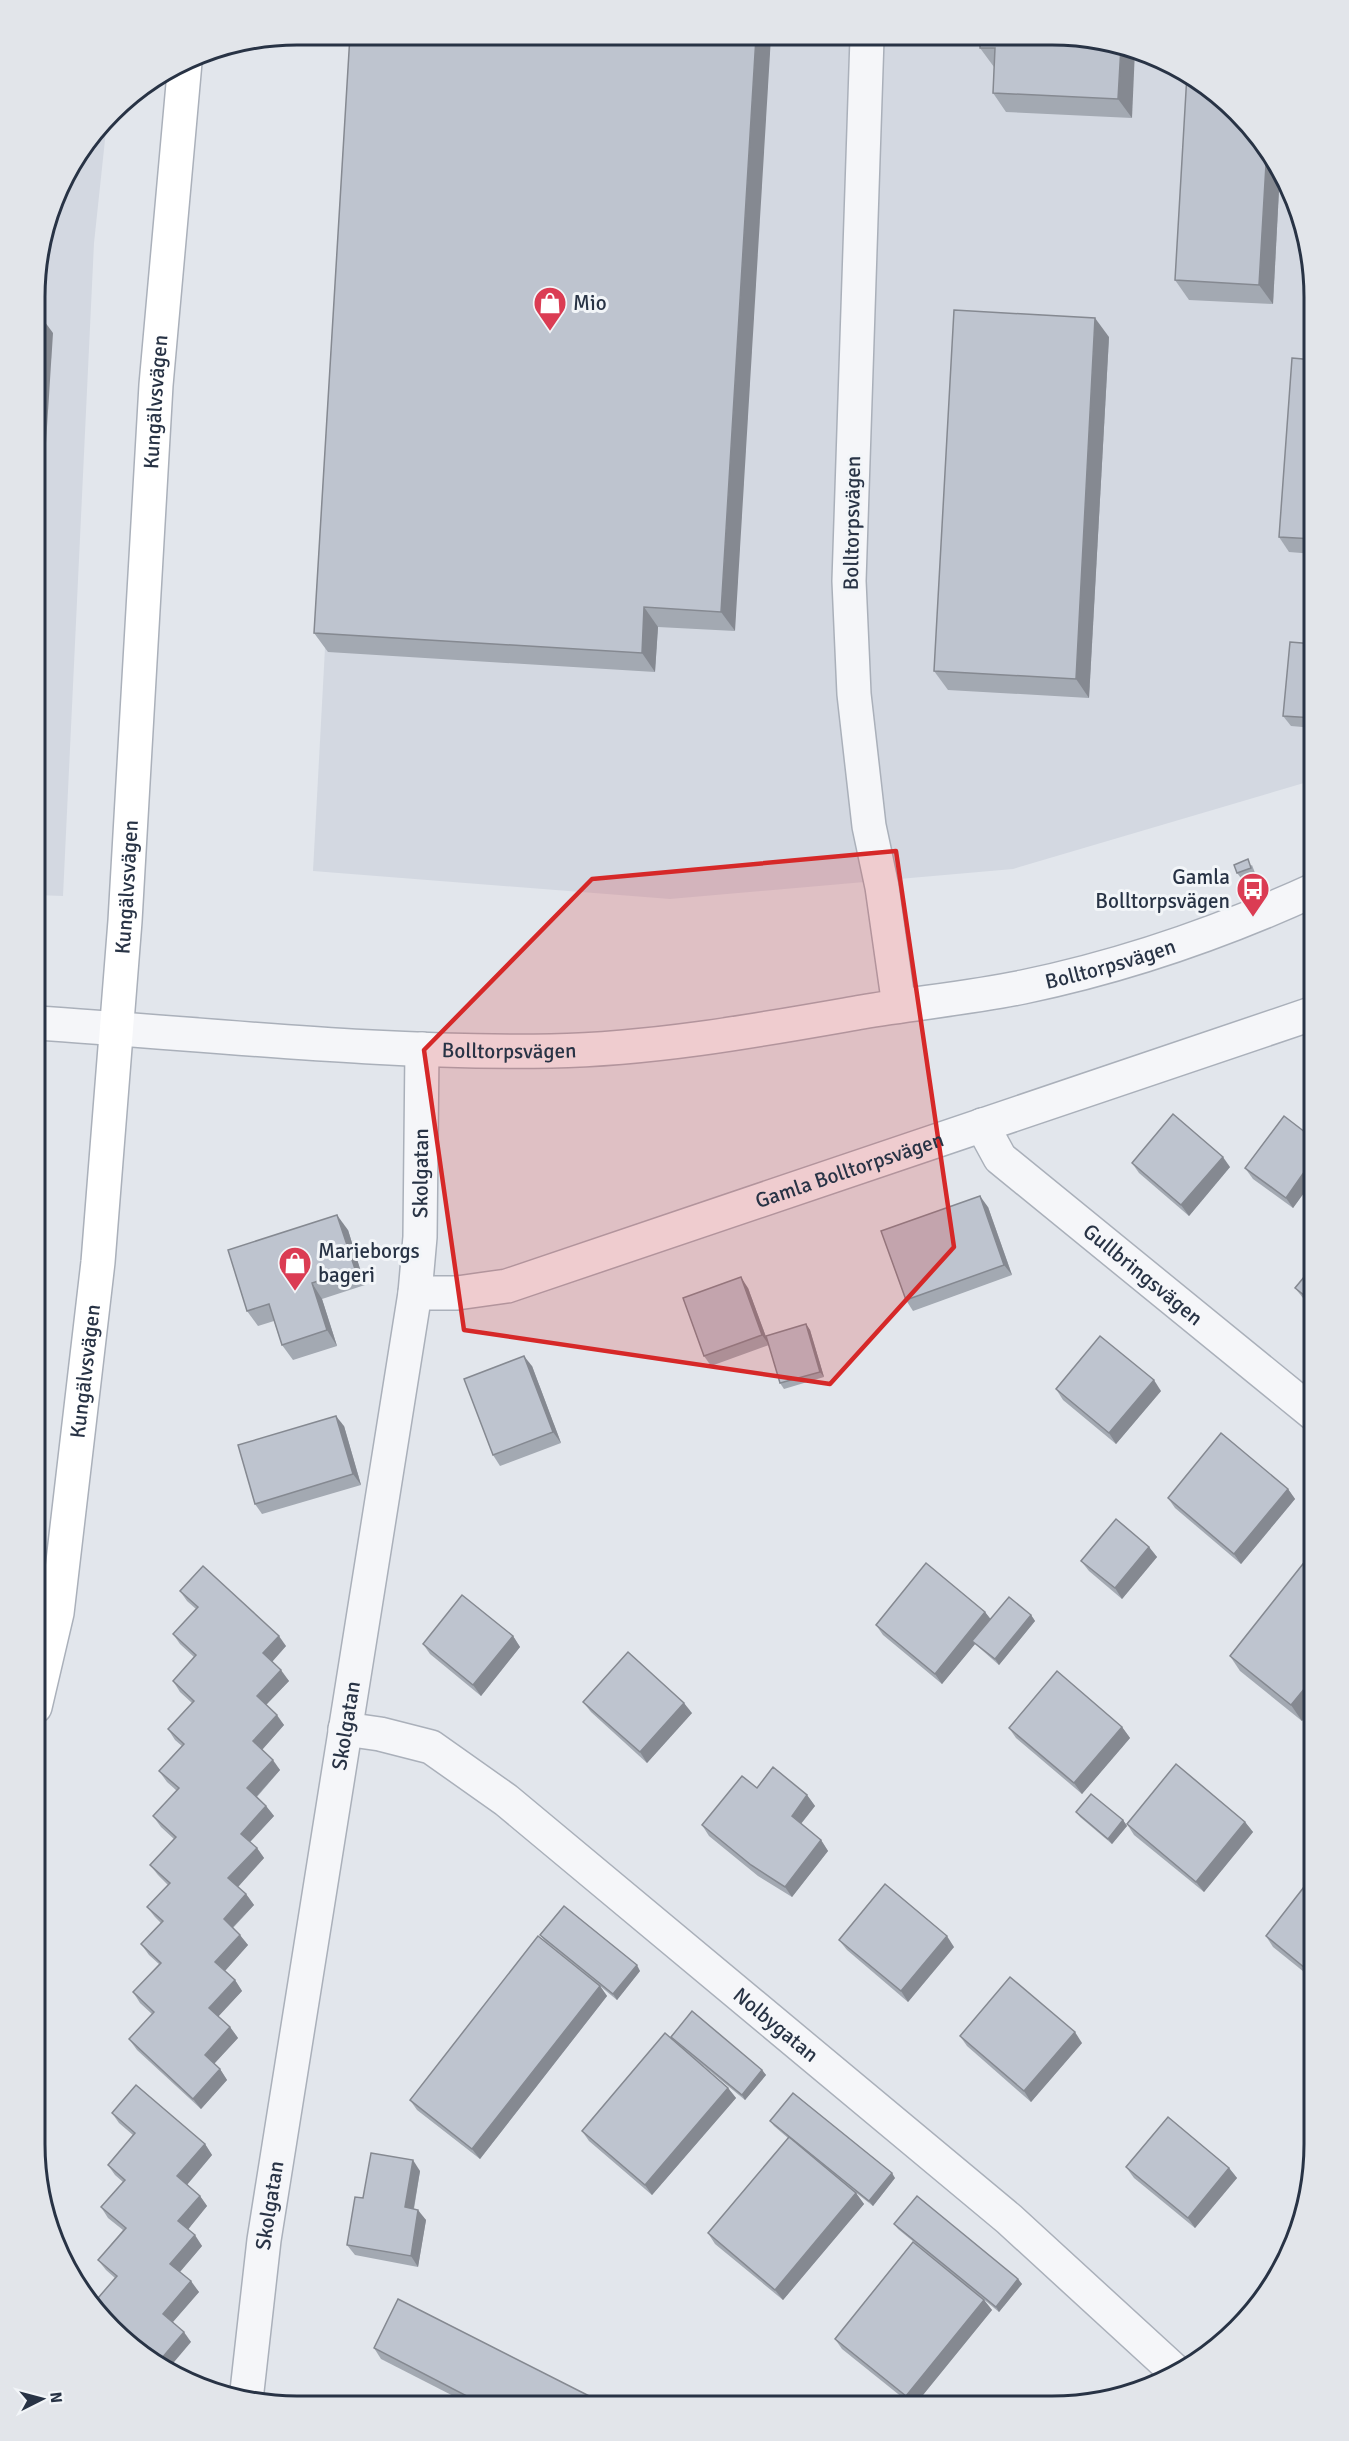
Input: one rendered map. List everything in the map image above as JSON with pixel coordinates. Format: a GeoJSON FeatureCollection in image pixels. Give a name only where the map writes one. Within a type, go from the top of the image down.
{"type":"FeatureCollection","features":[{"type":"Feature","properties":{"kind":"main road","name":"Kungälvsvägen"},"geometry":{"type":"LineString","coordinates":[[45,1664],[57,1613],[98,1262],[117,1028],[156,385],[184,71]]}},
{"type":"Feature","properties":{"kind":"street","name":"Bolltorpsvägen"},"geometry":{"type":"LineString","coordinates":[[867,45],[849,581],[854,694],[869,826],[882,887],[898,1006]]}},
{"type":"Feature","properties":{"kind":"street","name":"Bolltorpsvägen"},"geometry":{"type":"LineString","coordinates":[[45,1024],[280,1043],[548,1052],[617,1050],[703,1039],[1024,987],[1173,947],[1252,918],[1304,895]]}},
{"type":"Feature","properties":{"kind":"street","name":"Gamla Bolltorpsvägen"},"geometry":{"type":"LineString","coordinates":[[415,1293],[457,1293],[507,1287],[1304,1016]]}},
{"type":"Feature","properties":{"kind":"street","name":"Skolgatan"},"geometry":{"type":"LineString","coordinates":[[247,2391],[264,2240],[415,1293],[420,1237],[422,1049]]}},
{"type":"Feature","properties":{"kind":"street","name":"Gullbringsvägen"},"geometry":{"type":"LineString","coordinates":[[982,1125],[1000,1158],[1304,1406]]}},
{"type":"Feature","properties":{"kind":"street","name":"Nolbygatan"},"geometry":{"type":"LineString","coordinates":[[345,1729],[380,1734],[431,1747],[506,1800],[1009,2219],[1170,2367]]}},
{"type":"Feature","properties":{"kind":"highlighted area"},"geometry":{"type":"Polygon","coordinates":[[[896,851],[954,1247],[830,1384],[464,1330],[424,1050],[592,879],[896,851]]]}},
{"type":"Feature","properties":{"kind":"shaded area"},"geometry":{"type":"Polygon","coordinates":[[[357,45],[1052,45],[1085,47],[1133,58],[1164,71],[1192,87],[1218,107],[1242,131],[1262,157],[1285,200],[1302,264],[1304,297],[1304,783],[1013,869],[670,899],[313,871],[357,45]]]}},
{"type":"Feature","properties":{"kind":"shaded area"},"geometry":{"type":"Polygon","coordinates":[[[106,133],[94,243],[63,896],[45,895],[45,297],[47,264],[58,216],[71,185],[87,157],[106,133]]]}},
{"type":"Feature","properties":{"kind":"building","name":"Mio"},"geometry":{"type":"Polygon","coordinates":[[[349,45],[756,45],[721,612],[644,607],[642,653],[314,633],[349,45]]]}},
{"type":"Feature","properties":{"kind":"building"},"geometry":{"type":"Polygon","coordinates":[[[980,45],[1052,45],[1085,47],[1120,55],[1118,99],[993,93],[995,48],[980,48],[980,45]]]}},
{"type":"Feature","properties":{"kind":"building"},"geometry":{"type":"Polygon","coordinates":[[[1186,84],[1218,107],[1242,131],[1266,164],[1259,285],[1175,280],[1186,84]]]}},
{"type":"Feature","properties":{"kind":"building"},"geometry":{"type":"Polygon","coordinates":[[[954,310],[1095,318],[1076,679],[934,671],[954,310]]]}},
{"type":"Feature","properties":{"kind":"building"},"geometry":{"type":"Polygon","coordinates":[[[1292,358],[1304,359],[1304,538],[1279,537],[1292,358]]]}},
{"type":"Feature","properties":{"kind":"building"},"geometry":{"type":"Polygon","coordinates":[[[1290,642],[1304,643],[1304,717],[1283,716],[1290,642]]]}},
{"type":"Feature","properties":{"kind":"building"},"geometry":{"type":"Polygon","coordinates":[[[1248,859],[1251,868],[1237,873],[1234,865],[1248,859]]]}},
{"type":"Feature","properties":{"kind":"building"},"geometry":{"type":"Polygon","coordinates":[[[1173,1114],[1223,1157],[1181,1205],[1132,1163],[1173,1114]]]}},
{"type":"Feature","properties":{"kind":"building"},"geometry":{"type":"Polygon","coordinates":[[[1284,1116],[1304,1131],[1304,1172],[1286,1198],[1245,1168],[1284,1116]]]}},
{"type":"Feature","properties":{"kind":"building"},"geometry":{"type":"Polygon","coordinates":[[[980,1196],[1004,1265],[906,1300],[881,1231],[980,1196]]]}},
{"type":"Feature","properties":{"kind":"building","name":"Marieborgs bageri"},"geometry":{"type":"Polygon","coordinates":[[[337,1215],[355,1269],[312,1283],[327,1330],[282,1345],[269,1304],[247,1311],[228,1250],[337,1215]]]}},
{"type":"Feature","properties":{"kind":"building"},"geometry":{"type":"Polygon","coordinates":[[[741,1277],[762,1335],[704,1356],[683,1298],[741,1277]]]}},
{"type":"Feature","properties":{"kind":"building"},"geometry":{"type":"Polygon","coordinates":[[[1304,1277],[1304,1295],[1295,1288],[1304,1277]]]}},
{"type":"Feature","properties":{"kind":"building"},"geometry":{"type":"Polygon","coordinates":[[[806,1324],[820,1372],[780,1383],[766,1336],[806,1324]]]}},
{"type":"Feature","properties":{"kind":"building"},"geometry":{"type":"Polygon","coordinates":[[[1100,1336],[1154,1380],[1109,1433],[1056,1389],[1100,1336]]]}},
{"type":"Feature","properties":{"kind":"building"},"geometry":{"type":"Polygon","coordinates":[[[524,1356],[553,1432],[493,1455],[464,1379],[524,1356]]]}},
{"type":"Feature","properties":{"kind":"building"},"geometry":{"type":"Polygon","coordinates":[[[336,1416],[353,1474],[255,1504],[238,1445],[336,1416]]]}},
{"type":"Feature","properties":{"kind":"building"},"geometry":{"type":"Polygon","coordinates":[[[1221,1433],[1288,1489],[1234,1554],[1168,1498],[1221,1433]]]}},
{"type":"Feature","properties":{"kind":"building"},"geometry":{"type":"Polygon","coordinates":[[[1116,1519],[1149,1547],[1115,1588],[1081,1561],[1116,1519]]]}},
{"type":"Feature","properties":{"kind":"building"},"geometry":{"type":"Polygon","coordinates":[[[926,1563],[985,1612],[935,1674],[876,1625],[926,1563]]]}},
{"type":"Feature","properties":{"kind":"building"},"geometry":{"type":"Polygon","coordinates":[[[1304,1563],[1304,1689],[1291,1705],[1230,1656],[1304,1563]]]}},
{"type":"Feature","properties":{"kind":"building"},"geometry":{"type":"Polygon","coordinates":[[[203,1566],[279,1636],[263,1653],[281,1670],[257,1696],[277,1715],[253,1741],[273,1760],[247,1788],[266,1806],[241,1834],[257,1848],[228,1878],[246,1894],[224,1919],[240,1935],[215,1962],[235,1980],[209,2008],[230,2027],[205,2055],[220,2069],[193,2099],[129,2039],[154,2012],[133,1992],[161,1963],[141,1944],[163,1921],[147,1907],[170,1883],[150,1865],[176,1837],[153,1816],[179,1788],[159,1771],[184,1744],[168,1729],[194,1701],[173,1681],[196,1655],[173,1634],[198,1607],[180,1591],[203,1566]]]}},
{"type":"Feature","properties":{"kind":"building"},"geometry":{"type":"Polygon","coordinates":[[[462,1595],[513,1636],[473,1685],[423,1644],[462,1595]]]}},
{"type":"Feature","properties":{"kind":"building"},"geometry":{"type":"Polygon","coordinates":[[[1009,1597],[1031,1615],[995,1659],[972,1641],[1009,1597]]]}},
{"type":"Feature","properties":{"kind":"building"},"geometry":{"type":"Polygon","coordinates":[[[628,1652],[684,1703],[640,1752],[583,1702],[628,1652]]]}},
{"type":"Feature","properties":{"kind":"building"},"geometry":{"type":"Polygon","coordinates":[[[1057,1671],[1122,1727],[1074,1783],[1009,1728],[1057,1671]]]}},
{"type":"Feature","properties":{"kind":"building"},"geometry":{"type":"Polygon","coordinates":[[[1176,1764],[1245,1822],[1196,1882],[1127,1824],[1176,1764]]]}},
{"type":"Feature","properties":{"kind":"building"},"geometry":{"type":"Polygon","coordinates":[[[773,1767],[807,1795],[792,1816],[821,1840],[785,1887],[751,1865],[702,1825],[742,1776],[757,1788],[773,1767]]]}},
{"type":"Feature","properties":{"kind":"building"},"geometry":{"type":"Polygon","coordinates":[[[1091,1794],[1123,1820],[1108,1839],[1076,1812],[1091,1794]]]}},
{"type":"Feature","properties":{"kind":"building"},"geometry":{"type":"Polygon","coordinates":[[[885,1884],[947,1936],[901,1991],[839,1940],[885,1884]]]}},
{"type":"Feature","properties":{"kind":"building"},"geometry":{"type":"Polygon","coordinates":[[[1304,1887],[1304,1967],[1266,1936],[1304,1887]]]}},
{"type":"Feature","properties":{"kind":"building"},"geometry":{"type":"Polygon","coordinates":[[[564,1906],[637,1965],[613,1994],[540,1935],[564,1906]]]}},
{"type":"Feature","properties":{"kind":"building"},"geometry":{"type":"Polygon","coordinates":[[[538,1936],[600,1986],[472,2149],[410,2100],[538,1936]]]}},
{"type":"Feature","properties":{"kind":"building"},"geometry":{"type":"Polygon","coordinates":[[[1010,1977],[1075,2032],[1024,2091],[960,2036],[1010,1977]]]}},
{"type":"Feature","properties":{"kind":"building"},"geometry":{"type":"Polygon","coordinates":[[[692,2011],[762,2070],[742,2095],[671,2037],[692,2011]]]}},
{"type":"Feature","properties":{"kind":"building"},"geometry":{"type":"Polygon","coordinates":[[[665,2033],[728,2088],[645,2185],[582,2131],[665,2033]]]}},
{"type":"Feature","properties":{"kind":"building"},"geometry":{"type":"Polygon","coordinates":[[[136,2085],[205,2144],[177,2176],[200,2196],[178,2221],[195,2235],[170,2264],[191,2281],[163,2314],[184,2332],[163,2357],[131,2334],[98,2298],[117,2276],[98,2260],[126,2228],[101,2207],[125,2180],[108,2165],[135,2133],[112,2113],[136,2085]]]}},
{"type":"Feature","properties":{"kind":"building"},"geometry":{"type":"Polygon","coordinates":[[[793,2093],[892,2173],[869,2201],[770,2121],[793,2093]]]}},
{"type":"Feature","properties":{"kind":"building"},"geometry":{"type":"Polygon","coordinates":[[[1168,2117],[1229,2168],[1188,2218],[1126,2167],[1168,2117]]]}},
{"type":"Feature","properties":{"kind":"building"},"geometry":{"type":"Polygon","coordinates":[[[789,2137],[856,2193],[775,2290],[708,2233],[789,2137]]]}},
{"type":"Feature","properties":{"kind":"building"},"geometry":{"type":"Polygon","coordinates":[[[371,2153],[413,2160],[405,2207],[418,2210],[411,2256],[347,2245],[355,2197],[363,2198],[371,2153]]]}},
{"type":"Feature","properties":{"kind":"building"},"geometry":{"type":"Polygon","coordinates":[[[917,2196],[1018,2279],[996,2307],[894,2224],[917,2196]]]}},
{"type":"Feature","properties":{"kind":"building"},"geometry":{"type":"Polygon","coordinates":[[[913,2242],[984,2300],[906,2396],[835,2339],[913,2242]]]}},
{"type":"Feature","properties":{"kind":"building"},"geometry":{"type":"Polygon","coordinates":[[[398,2299],[589,2396],[467,2396],[374,2348],[398,2299]]]}},
{"type":"Feature","properties":{"kind":"place","name":"Mio"},"geometry":{"type":"Point","coordinates":[550,332]}},
{"type":"Feature","properties":{"kind":"place","name":"Gamla Bolltorpsvägen"},"geometry":{"type":"Point","coordinates":[1253,918]}},
{"type":"Feature","properties":{"kind":"place","name":"Marieborgs bageri"},"geometry":{"type":"Point","coordinates":[295,1292]}}]}
